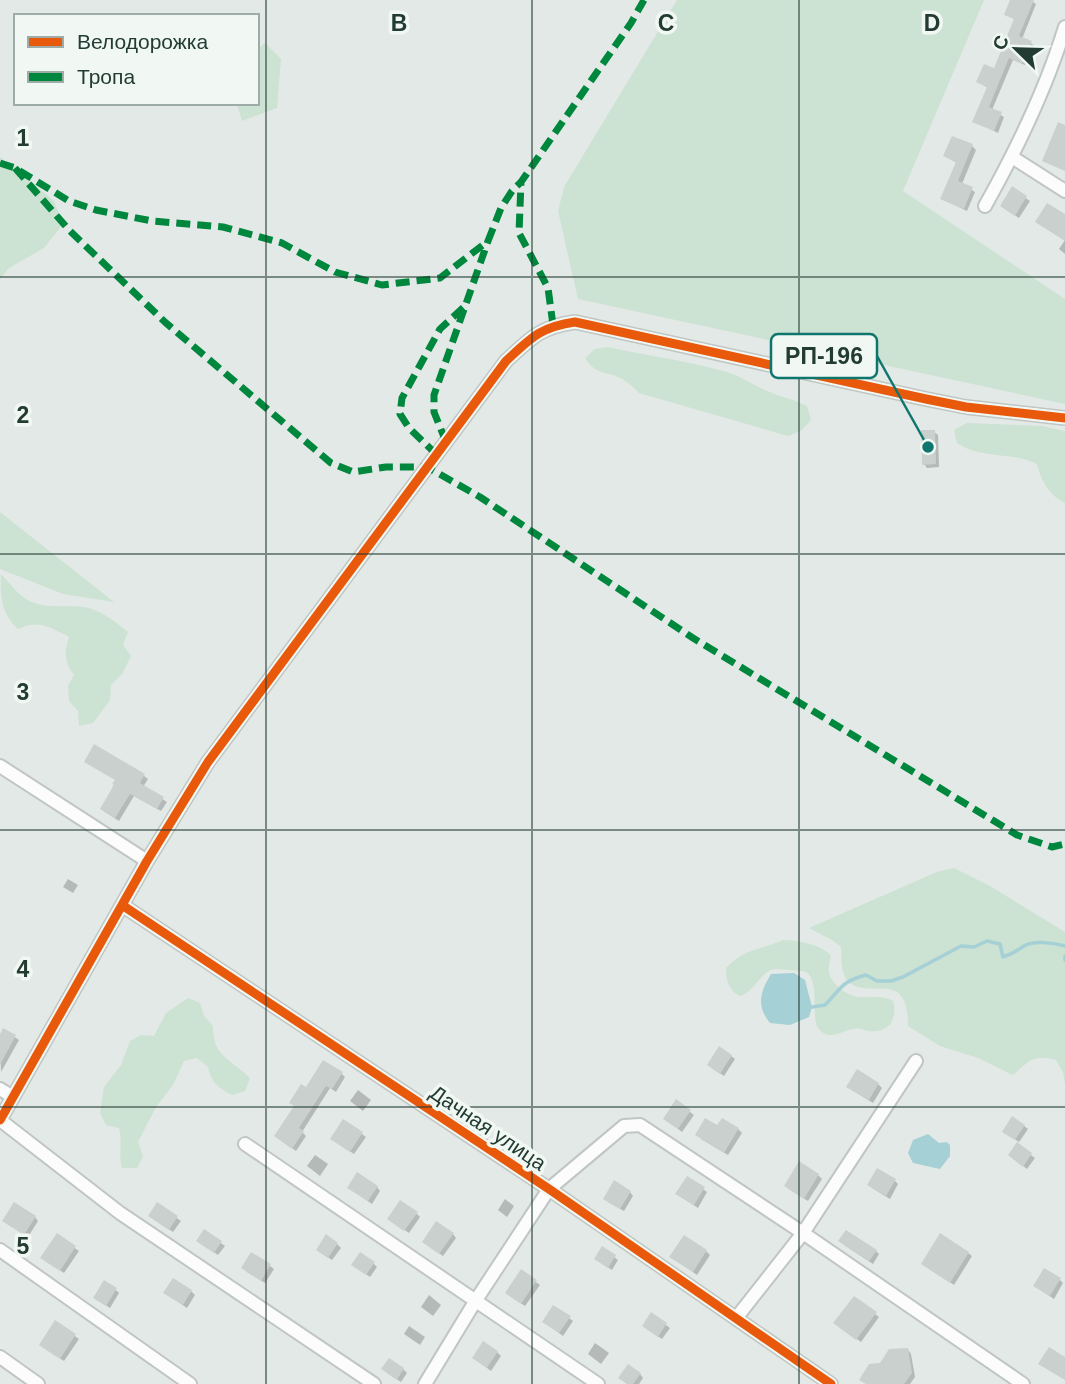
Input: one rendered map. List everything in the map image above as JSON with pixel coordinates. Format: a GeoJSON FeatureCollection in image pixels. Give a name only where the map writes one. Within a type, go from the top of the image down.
{"type":"FeatureCollection","features":[{"type":"Feature","properties":{"kind":"street"},"geometry":{"type":"LineString","coordinates":[[985,205],[1013,157],[1062,49],[1065,27]]}},
{"type":"Feature","properties":{"kind":"street"},"geometry":{"type":"LineString","coordinates":[[1013,157],[1065,191]]}},
{"type":"Feature","properties":{"kind":"street"},"geometry":{"type":"LineString","coordinates":[[374,1384],[120,1213],[0,1120],[147,861],[225,737],[292,652],[506,360],[534,335],[553,325],[585,323],[966,407],[1065,418]]}},
{"type":"Feature","properties":{"kind":"street"},"geometry":{"type":"LineString","coordinates":[[0,766],[147,861]]}},
{"type":"Feature","properties":{"kind":"street","name":"Дачная улица"},"geometry":{"type":"LineString","coordinates":[[122,905],[549,1189],[831,1384]]}},
{"type":"Feature","properties":{"kind":"street"},"geometry":{"type":"LineString","coordinates":[[737,1317],[803,1233],[916,1061]]}},
{"type":"Feature","properties":{"kind":"street"},"geometry":{"type":"LineString","coordinates":[[0,1089],[13,1097]]}},
{"type":"Feature","properties":{"kind":"street"},"geometry":{"type":"LineString","coordinates":[[425,1384],[549,1189],[624,1126],[640,1125],[1023,1384]]}},
{"type":"Feature","properties":{"kind":"street"},"geometry":{"type":"LineString","coordinates":[[245,1144],[598,1384]]}},
{"type":"Feature","properties":{"kind":"street"},"geometry":{"type":"LineString","coordinates":[[0,1250],[190,1384]]}},
{"type":"Feature","properties":{"kind":"street"},"geometry":{"type":"LineString","coordinates":[[0,1357],[38,1384]]}},
{"type":"Feature","properties":{"kind":"green space"},"geometry":{"type":"Polygon","coordinates":[[[677,0],[984,0],[903,191],[1065,299],[1065,404],[578,299],[558,211],[564,187],[677,0]]]}},
{"type":"Feature","properties":{"kind":"green space"},"geometry":{"type":"Polygon","coordinates":[[[265,43],[281,59],[277,108],[242,121],[238,105],[259,105],[259,48],[265,43]]]}},
{"type":"Feature","properties":{"kind":"green space"},"geometry":{"type":"Polygon","coordinates":[[[0,157],[54,201],[63,224],[44,248],[9,268],[0,279],[0,157]]]}},
{"type":"Feature","properties":{"kind":"green space"},"geometry":{"type":"Polygon","coordinates":[[[608,347],[730,373],[807,406],[811,420],[801,431],[788,436],[639,393],[623,380],[597,370],[585,358],[595,349],[608,347]]]}},
{"type":"Feature","properties":{"kind":"green space"},"geometry":{"type":"Polygon","coordinates":[[[967,423],[1042,426],[1065,431],[1065,503],[1046,487],[1037,464],[976,452],[957,443],[954,430],[967,423]]]}},
{"type":"Feature","properties":{"kind":"green space"},"geometry":{"type":"Polygon","coordinates":[[[0,512],[114,602],[63,594],[0,569],[0,512]]]}},
{"type":"Feature","properties":{"kind":"green space"},"geometry":{"type":"Polygon","coordinates":[[[1,574],[29,601],[49,606],[90,608],[107,616],[128,632],[123,645],[131,656],[122,674],[111,685],[110,700],[93,723],[79,726],[78,711],[69,701],[68,686],[74,675],[66,657],[69,637],[38,624],[18,629],[8,617],[3,604],[1,574]]]}},
{"type":"Feature","properties":{"kind":"green space"},"geometry":{"type":"Polygon","coordinates":[[[954,868],[990,886],[1065,932],[1065,1084],[1063,1072],[1056,1060],[1037,1058],[1013,1075],[978,1058],[940,1046],[908,1026],[906,1007],[901,996],[894,991],[856,986],[847,980],[842,969],[841,947],[809,928],[937,872],[954,868]]]}},
{"type":"Feature","properties":{"kind":"green space"},"geometry":{"type":"Polygon","coordinates":[[[783,940],[809,944],[827,952],[831,956],[829,973],[837,986],[845,992],[859,997],[880,997],[893,1001],[894,1014],[890,1024],[876,1031],[857,1028],[835,1035],[822,1032],[816,1023],[813,983],[804,971],[774,969],[741,996],[731,989],[726,968],[733,961],[746,953],[783,940]]]}},
{"type":"Feature","properties":{"kind":"green space"},"geometry":{"type":"Polygon","coordinates":[[[188,998],[200,1003],[204,1016],[213,1026],[219,1051],[250,1078],[245,1091],[232,1095],[216,1084],[208,1067],[197,1058],[184,1061],[173,1085],[156,1107],[138,1142],[143,1156],[137,1168],[122,1168],[119,1128],[106,1125],[100,1113],[104,1087],[121,1065],[130,1041],[141,1035],[154,1036],[166,1013],[188,998]]]}},
{"type":"Feature","properties":{"kind":"water"},"geometry":{"type":"Polygon","coordinates":[[[794,973],[805,980],[812,1007],[809,1017],[790,1025],[770,1023],[761,1005],[767,981],[771,974],[794,973]]]}},
{"type":"Feature","properties":{"kind":"water"},"geometry":{"type":"Polygon","coordinates":[[[928,1134],[939,1143],[947,1142],[950,1145],[950,1156],[940,1169],[913,1163],[908,1153],[913,1140],[928,1134]]]}},
{"type":"Feature","properties":{"kind":"building"},"geometry":{"type":"Polygon","coordinates":[[[1010,0],[1034,0],[1019,36],[1032,41],[1022,64],[1009,58],[989,107],[1002,112],[994,131],[972,122],[987,87],[976,82],[984,64],[994,68],[1014,19],[1004,15],[1010,0]]]}},
{"type":"Feature","properties":{"kind":"building"},"geometry":{"type":"Polygon","coordinates":[[[1058,122],[1065,125],[1065,171],[1042,161],[1058,122]]]}},
{"type":"Feature","properties":{"kind":"building"},"geometry":{"type":"Polygon","coordinates":[[[952,136],[973,144],[958,181],[973,187],[964,209],[940,199],[956,162],[943,156],[952,136]]]}},
{"type":"Feature","properties":{"kind":"building"},"geometry":{"type":"Polygon","coordinates":[[[1012,186],[1027,196],[1015,216],[1000,206],[1012,186]]]}},
{"type":"Feature","properties":{"kind":"building"},"geometry":{"type":"Polygon","coordinates":[[[1047,203],[1065,214],[1065,241],[1035,222],[1047,203]]]}},
{"type":"Feature","properties":{"kind":"building"},"geometry":{"type":"Polygon","coordinates":[[[921,430],[935,430],[936,464],[922,465],[921,430]]]}},
{"type":"Feature","properties":{"kind":"building"},"geometry":{"type":"Polygon","coordinates":[[[94,744],[145,774],[140,783],[164,797],[157,809],[130,794],[115,818],[100,809],[115,780],[84,762],[94,744]]]}},
{"type":"Feature","properties":{"kind":"building"},"geometry":{"type":"Polygon","coordinates":[[[3,1028],[16,1035],[0,1065],[0,1034],[3,1028]]]}},
{"type":"Feature","properties":{"kind":"building"},"geometry":{"type":"Polygon","coordinates":[[[719,1046],[732,1055],[720,1074],[707,1065],[719,1046]]]}},
{"type":"Feature","properties":{"kind":"building"},"geometry":{"type":"Polygon","coordinates":[[[323,1060],[343,1072],[332,1089],[326,1086],[299,1128],[304,1131],[292,1149],[274,1136],[294,1106],[289,1103],[301,1084],[306,1087],[323,1060]]]}},
{"type":"Feature","properties":{"kind":"building"},"geometry":{"type":"Polygon","coordinates":[[[857,1069],[879,1083],[869,1100],[846,1087],[857,1069]]]}},
{"type":"Feature","properties":{"kind":"building"},"geometry":{"type":"Polygon","coordinates":[[[676,1099],[691,1110],[678,1129],[663,1119],[676,1099]]]}},
{"type":"Feature","properties":{"kind":"building"},"geometry":{"type":"Polygon","coordinates":[[[1012,1116],[1025,1125],[1015,1140],[1002,1132],[1012,1116]]]}},
{"type":"Feature","properties":{"kind":"building"},"geometry":{"type":"Polygon","coordinates":[[[705,1118],[717,1125],[722,1118],[739,1128],[724,1153],[695,1135],[705,1118]]]}},
{"type":"Feature","properties":{"kind":"building"},"geometry":{"type":"Polygon","coordinates":[[[343,1119],[363,1132],[350,1152],[330,1139],[343,1119]]]}},
{"type":"Feature","properties":{"kind":"building"},"geometry":{"type":"Polygon","coordinates":[[[1017,1142],[1032,1153],[1023,1167],[1008,1155],[1017,1142]]]}},
{"type":"Feature","properties":{"kind":"building"},"geometry":{"type":"Polygon","coordinates":[[[799,1161],[819,1174],[804,1199],[784,1186],[799,1161]]]}},
{"type":"Feature","properties":{"kind":"building"},"geometry":{"type":"Polygon","coordinates":[[[877,1168],[896,1179],[886,1196],[867,1185],[877,1168]]]}},
{"type":"Feature","properties":{"kind":"building"},"geometry":{"type":"Polygon","coordinates":[[[357,1172],[378,1186],[368,1201],[347,1188],[357,1172]]]}},
{"type":"Feature","properties":{"kind":"building"},"geometry":{"type":"Polygon","coordinates":[[[687,1176],[705,1187],[694,1205],[675,1194],[687,1176]]]}},
{"type":"Feature","properties":{"kind":"building"},"geometry":{"type":"Polygon","coordinates":[[[614,1180],[631,1191],[620,1209],[603,1199],[614,1180]]]}},
{"type":"Feature","properties":{"kind":"building"},"geometry":{"type":"Polygon","coordinates":[[[400,1200],[418,1212],[404,1231],[387,1219],[400,1200]]]}},
{"type":"Feature","properties":{"kind":"building"},"geometry":{"type":"Polygon","coordinates":[[[14,1202],[36,1216],[24,1235],[2,1221],[14,1202]]]}},
{"type":"Feature","properties":{"kind":"building"},"geometry":{"type":"Polygon","coordinates":[[[157,1202],[178,1216],[169,1230],[148,1216],[157,1202]]]}},
{"type":"Feature","properties":{"kind":"building"},"geometry":{"type":"Polygon","coordinates":[[[436,1221],[454,1233],[439,1254],[422,1242],[436,1221]]]}},
{"type":"Feature","properties":{"kind":"building"},"geometry":{"type":"Polygon","coordinates":[[[204,1229],[222,1241],[214,1253],[196,1241],[204,1229]]]}},
{"type":"Feature","properties":{"kind":"building"},"geometry":{"type":"Polygon","coordinates":[[[846,1230],[877,1250],[869,1261],[838,1241],[846,1230]]]}},
{"type":"Feature","properties":{"kind":"building"},"geometry":{"type":"Polygon","coordinates":[[[57,1233],[76,1246],[60,1271],[40,1258],[57,1233]]]}},
{"type":"Feature","properties":{"kind":"building"},"geometry":{"type":"Polygon","coordinates":[[[940,1233],[969,1252],[950,1283],[921,1264],[940,1233]]]}},
{"type":"Feature","properties":{"kind":"building"},"geometry":{"type":"Polygon","coordinates":[[[326,1234],[338,1243],[328,1258],[316,1250],[326,1234]]]}},
{"type":"Feature","properties":{"kind":"building"},"geometry":{"type":"Polygon","coordinates":[[[684,1235],[707,1250],[693,1272],[669,1257],[684,1235]]]}},
{"type":"Feature","properties":{"kind":"building"},"geometry":{"type":"Polygon","coordinates":[[[602,1246],[616,1255],[608,1268],[594,1259],[602,1246]]]}},
{"type":"Feature","properties":{"kind":"building"},"geometry":{"type":"Polygon","coordinates":[[[251,1252],[271,1264],[261,1281],[241,1268],[251,1252]]]}},
{"type":"Feature","properties":{"kind":"building"},"geometry":{"type":"Polygon","coordinates":[[[360,1252],[375,1262],[366,1275],[351,1265],[360,1252]]]}},
{"type":"Feature","properties":{"kind":"building"},"geometry":{"type":"Polygon","coordinates":[[[1044,1268],[1061,1278],[1050,1296],[1033,1286],[1044,1268]]]}},
{"type":"Feature","properties":{"kind":"building"},"geometry":{"type":"Polygon","coordinates":[[[521,1269],[537,1280],[521,1304],[505,1293],[521,1269]]]}},
{"type":"Feature","properties":{"kind":"building"},"geometry":{"type":"Polygon","coordinates":[[[173,1278],[192,1290],[183,1305],[163,1293],[173,1278]]]}},
{"type":"Feature","properties":{"kind":"building"},"geometry":{"type":"Polygon","coordinates":[[[104,1280],[117,1288],[106,1306],[93,1298],[104,1280]]]}},
{"type":"Feature","properties":{"kind":"building"},"geometry":{"type":"Polygon","coordinates":[[[854,1296],[877,1312],[856,1340],[833,1323],[854,1296]]]}},
{"type":"Feature","properties":{"kind":"building"},"geometry":{"type":"Polygon","coordinates":[[[553,1305],[571,1316],[559,1333],[542,1322],[553,1305]]]}},
{"type":"Feature","properties":{"kind":"building"},"geometry":{"type":"Polygon","coordinates":[[[651,1312],[667,1323],[658,1337],[642,1326],[651,1312]]]}},
{"type":"Feature","properties":{"kind":"building"},"geometry":{"type":"Polygon","coordinates":[[[55,1320],[76,1334],[60,1359],[39,1345],[55,1320]]]}},
{"type":"Feature","properties":{"kind":"building"},"geometry":{"type":"Polygon","coordinates":[[[483,1341],[498,1351],[487,1368],[472,1358],[483,1341]]]}},
{"type":"Feature","properties":{"kind":"building"},"geometry":{"type":"Polygon","coordinates":[[[1049,1347],[1065,1357],[1065,1380],[1038,1364],[1049,1347]]]}},
{"type":"Feature","properties":{"kind":"building"},"geometry":{"type":"Polygon","coordinates":[[[908,1348],[912,1373],[904,1384],[866,1384],[859,1380],[869,1364],[880,1363],[889,1349],[908,1348]]]}},
{"type":"Feature","properties":{"kind":"building"},"geometry":{"type":"Polygon","coordinates":[[[389,1358],[404,1368],[397,1380],[381,1369],[389,1358]]]}},
{"type":"Feature","properties":{"kind":"building"},"geometry":{"type":"Polygon","coordinates":[[[628,1364],[641,1373],[633,1384],[627,1384],[618,1378],[628,1364]]]}},
{"type":"Feature","properties":{"kind":"waterway"},"geometry":{"type":"LineString","coordinates":[[812,1007],[825,1005],[851,980],[866,975],[877,981],[891,981],[961,946],[974,947],[987,941],[1000,944],[1003,957],[1033,943],[1065,946]]}},
{"type":"Feature","properties":{"kind":"marked path"},"geometry":{"type":"LineString","coordinates":[[553,325],[548,288],[519,233],[521,182],[631,23],[644,0]]}},
{"type":"Feature","properties":{"kind":"marked path"},"geometry":{"type":"LineString","coordinates":[[0,163],[15,168],[69,201],[96,210],[152,221],[223,227],[282,243],[335,272],[382,285],[440,278],[488,241],[501,208],[521,182]]}},
{"type":"Feature","properties":{"kind":"marked path"},"geometry":{"type":"LineString","coordinates":[[15,168],[69,230],[166,323],[331,463],[353,472],[386,467],[427,467],[480,497],[693,638],[1017,835],[1052,847],[1065,844]]}},
{"type":"Feature","properties":{"kind":"marked path"},"geometry":{"type":"LineString","coordinates":[[446,442],[434,412],[434,395],[488,241]]}},
{"type":"Feature","properties":{"kind":"marked path"},"geometry":{"type":"LineString","coordinates":[[437,455],[409,428],[400,414],[402,398],[440,329],[464,307]]}},
{"type":"Feature","properties":{"kind":"cycle path"},"geometry":{"type":"LineString","coordinates":[[0,1120],[147,861],[208,762],[506,361],[544,330],[575,322],[966,407],[1065,418]]}},
{"type":"Feature","properties":{"kind":"cycle path"},"geometry":{"type":"LineString","coordinates":[[122,905],[549,1189],[831,1384]]}},
{"type":"Feature","properties":{"kind":"place","name":"РП-196"},"geometry":{"type":"Point","coordinates":[928,447]}}]}
